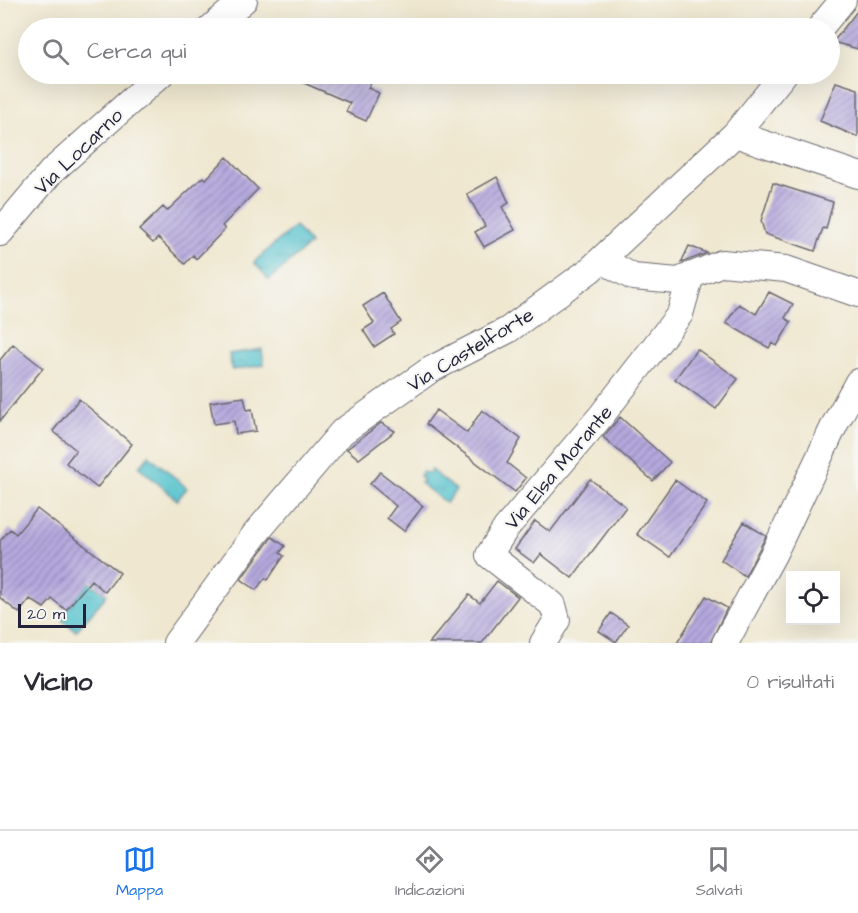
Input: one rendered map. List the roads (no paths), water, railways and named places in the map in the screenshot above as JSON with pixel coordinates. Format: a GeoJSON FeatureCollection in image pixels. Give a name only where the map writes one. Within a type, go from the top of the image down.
{"type":"FeatureCollection","features":[{"type":"Feature","properties":{"kind":"street"},"geometry":{"type":"LineString","coordinates":[[223,18],[244,0]]}},
{"type":"Feature","properties":{"kind":"street"},"geometry":{"type":"LineString","coordinates":[[828,18],[843,0]]}},
{"type":"Feature","properties":{"kind":"street","name":"Via Locarno"},"geometry":{"type":"LineString","coordinates":[[0,233],[51,172],[150,84]]}},
{"type":"Feature","properties":{"kind":"street","name":"Via Castelforte"},"geometry":{"type":"LineString","coordinates":[[176,643],[256,532],[342,432],[430,370],[508,330],[602,260],[735,134],[776,84]]}},
{"type":"Feature","properties":{"kind":"street"},"geometry":{"type":"LineString","coordinates":[[735,134],[858,175]]}},
{"type":"Feature","properties":{"kind":"street"},"geometry":{"type":"LineString","coordinates":[[602,260],[633,277],[678,281],[722,262],[786,269],[858,294]]}},
{"type":"Feature","properties":{"kind":"street","name":"Via Elsa Morante"},"geometry":{"type":"LineString","coordinates":[[543,643],[557,620],[553,605],[489,555],[506,528],[601,416],[681,314],[691,275]]}},
{"type":"Feature","properties":{"kind":"street"},"geometry":{"type":"LineString","coordinates":[[725,643],[774,553],[835,424],[858,382]]}},
{"type":"Feature","properties":{"kind":"water"},"geometry":{"type":"Polygon","coordinates":[[[295,226],[310,244],[269,280],[254,262],[295,226]]]}},
{"type":"Feature","properties":{"kind":"water"},"geometry":{"type":"Polygon","coordinates":[[[262,349],[264,365],[232,370],[229,354],[262,349]]]}},
{"type":"Feature","properties":{"kind":"water"},"geometry":{"type":"Polygon","coordinates":[[[149,455],[187,488],[177,500],[139,467],[149,455]]]}},
{"type":"Feature","properties":{"kind":"water"},"geometry":{"type":"Polygon","coordinates":[[[431,470],[456,490],[446,503],[420,483],[423,480],[420,476],[422,472],[429,473],[431,470]]]}},
{"type":"Feature","properties":{"kind":"water"},"geometry":{"type":"Polygon","coordinates":[[[89,582],[107,595],[76,631],[63,621],[62,615],[89,582]]]}}]}
